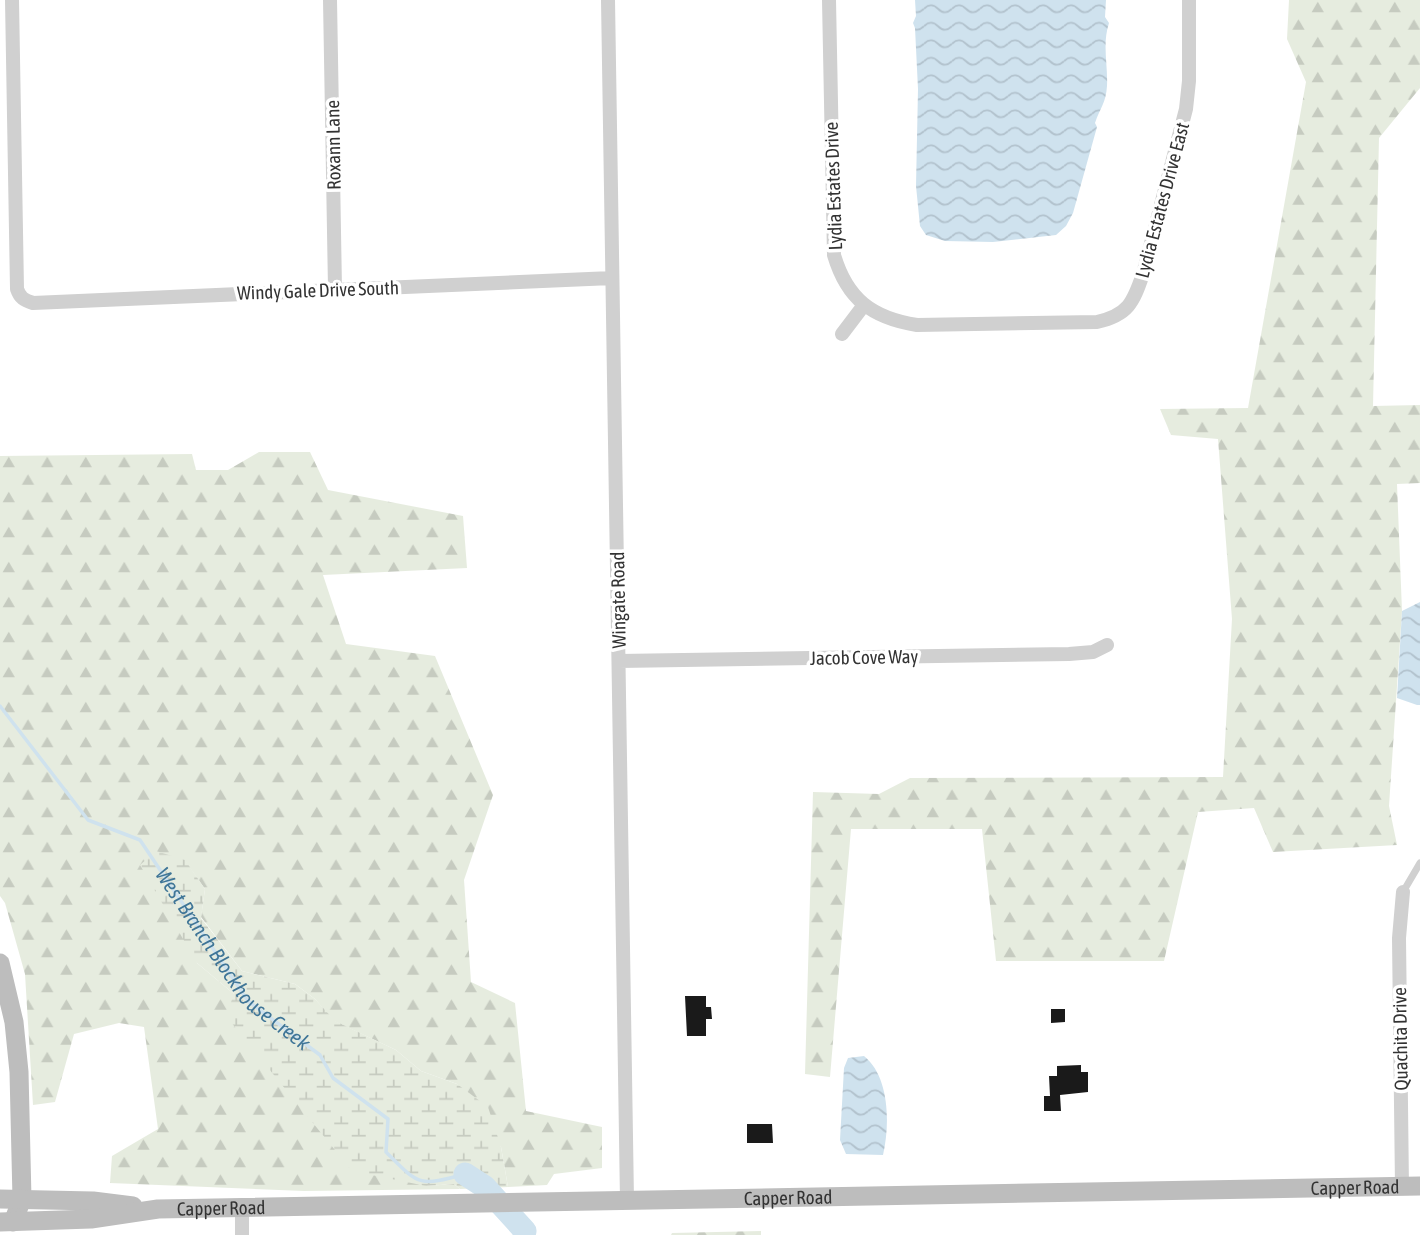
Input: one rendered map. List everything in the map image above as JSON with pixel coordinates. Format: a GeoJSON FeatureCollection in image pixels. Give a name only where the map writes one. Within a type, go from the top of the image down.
{"type":"FeatureCollection","features":[{"type":"Feature","properties":{"kind":"street","name":"Windy Gale Drive South"},"geometry":{"type":"LineString","coordinates":[[12,0],[17,289],[20,297],[25,300],[33,303],[612,278]]}},
{"type":"Feature","properties":{"kind":"street","name":"Roxann Lane"},"geometry":{"type":"LineString","coordinates":[[330,0],[335,289]]}},
{"type":"Feature","properties":{"kind":"street","name":"Wingate Road"},"geometry":{"type":"LineString","coordinates":[[608,0],[626,1200]]}},
{"type":"Feature","properties":{"kind":"street","name":"Lydia Estates Drive"},"geometry":{"type":"LineString","coordinates":[[829,0],[833,241],[839,273],[847,287],[864,305],[879,315],[916,326]]}},
{"type":"Feature","properties":{"kind":"street","name":"Lydia Estates Drive East"},"geometry":{"type":"LineString","coordinates":[[916,326],[1097,322],[1124,312],[1135,297],[1143,274],[1186,109],[1189,81],[1189,0]]}},
{"type":"Feature","properties":{"kind":"street"},"geometry":{"type":"LineString","coordinates":[[842,334],[864,305]]}},
{"type":"Feature","properties":{"kind":"street","name":"Jacob Cove Way"},"geometry":{"type":"LineString","coordinates":[[619,661],[1069,654],[1093,652],[1107,645]]}},
{"type":"Feature","properties":{"kind":"street","name":"Quachita Drive"},"geometry":{"type":"LineString","coordinates":[[1403,892],[1399,938],[1411,1186]]}},
{"type":"Feature","properties":{"kind":"street"},"geometry":{"type":"LineString","coordinates":[[0,963],[18,1046],[22,1199],[7,1222]]}},
{"type":"Feature","properties":{"kind":"street","name":"Capper Road"},"geometry":{"type":"LineString","coordinates":[[7,1222],[91,1219],[158,1209],[1411,1186]]}},
{"type":"Feature","properties":{"kind":"street"},"geometry":{"type":"LineString","coordinates":[[0,1199],[7,1222]]}},
{"type":"Feature","properties":{"kind":"street","name":"Capper Road"},"geometry":{"type":"LineString","coordinates":[[0,1199],[93,1201],[158,1209]]}},
{"type":"Feature","properties":{"kind":"street"},"geometry":{"type":"LineString","coordinates":[[242,1207],[242,1235]]}},
{"type":"Feature","properties":{"kind":"lane"},"geometry":{"type":"LineString","coordinates":[[1403,892],[1420,863]]}},
{"type":"Feature","properties":{"kind":"green space"},"geometry":{"type":"Polygon","coordinates":[[[1289,0],[1420,0],[1420,88],[1379,138],[1373,406],[1420,405],[1420,483],[1397,484],[1402,611],[1389,806],[1397,845],[1273,852],[1254,808],[1198,812],[1164,961],[996,961],[982,829],[851,829],[830,1077],[805,1074],[813,792],[879,794],[910,778],[1223,777],[1232,619],[1218,439],[1171,435],[1160,409],[1248,408],[1306,82],[1287,39],[1289,0]]]}},
{"type":"Feature","properties":{"kind":"green space"},"geometry":{"type":"Polygon","coordinates":[[[259,452],[310,452],[328,490],[463,516],[467,568],[323,575],[346,644],[435,656],[493,795],[464,880],[471,982],[515,1003],[526,1111],[602,1127],[602,1168],[554,1174],[547,1185],[508,1187],[501,1147],[457,1084],[421,1071],[396,1050],[334,1021],[315,999],[295,984],[242,971],[201,917],[205,889],[185,861],[197,963],[234,994],[426,1186],[454,1184],[460,1189],[304,1191],[110,1183],[112,1156],[158,1129],[144,1027],[119,1023],[74,1034],[55,1102],[33,1105],[25,974],[5,903],[0,896],[0,456],[192,454],[196,470],[228,470],[259,452]]]}},
{"type":"Feature","properties":{"kind":"green space"},"geometry":{"type":"Polygon","coordinates":[[[156,851],[185,860],[205,889],[201,918],[242,971],[295,984],[315,999],[335,1021],[396,1050],[421,1071],[457,1084],[488,1107],[501,1147],[508,1187],[460,1189],[454,1184],[426,1186],[352,1171],[226,1016],[234,994],[197,963],[140,865],[156,851]]]}},
{"type":"Feature","properties":{"kind":"green space"},"geometry":{"type":"Polygon","coordinates":[[[761,1231],[761,1235],[671,1235],[672,1233],[761,1231]]]}},
{"type":"Feature","properties":{"kind":"water"},"geometry":{"type":"Polygon","coordinates":[[[915,0],[1106,0],[1105,17],[1109,23],[1106,39],[1105,97],[1095,123],[1097,127],[1073,213],[1066,226],[1056,235],[993,242],[945,241],[926,235],[920,226],[916,186],[918,89],[913,23],[916,16],[915,0]]]}},
{"type":"Feature","properties":{"kind":"water"},"geometry":{"type":"Polygon","coordinates":[[[1420,602],[1420,705],[1417,705],[1397,698],[1402,611],[1420,602]]]}},
{"type":"Feature","properties":{"kind":"water"},"geometry":{"type":"Polygon","coordinates":[[[864,1056],[879,1076],[886,1102],[887,1130],[883,1155],[846,1154],[840,1140],[844,1068],[848,1058],[864,1056]]]}},
{"type":"Feature","properties":{"kind":"water"},"geometry":{"type":"Polygon","coordinates":[[[506,1213],[521,1213],[532,1231],[531,1235],[519,1235],[506,1213]]]}},
{"type":"Feature","properties":{"kind":"building"},"geometry":{"type":"Polygon","coordinates":[[[685,996],[706,996],[706,1007],[711,1007],[712,1019],[706,1019],[706,1036],[687,1036],[685,996]]]}},
{"type":"Feature","properties":{"kind":"building"},"geometry":{"type":"Polygon","coordinates":[[[1051,1009],[1065,1009],[1065,1022],[1051,1023],[1051,1009]]]}},
{"type":"Feature","properties":{"kind":"building"},"geometry":{"type":"Polygon","coordinates":[[[1081,1065],[1081,1072],[1088,1072],[1088,1092],[1060,1095],[1061,1111],[1044,1111],[1044,1096],[1050,1096],[1049,1076],[1057,1076],[1057,1066],[1081,1065]]]}},
{"type":"Feature","properties":{"kind":"building"},"geometry":{"type":"Polygon","coordinates":[[[747,1124],[772,1124],[773,1143],[747,1143],[747,1124]]]}},
{"type":"Feature","properties":{"kind":"waterway","name":"West Branch Blockhouse Creek"},"geometry":{"type":"LineString","coordinates":[[0,706],[88,820],[140,840],[248,1001],[320,1055],[333,1078],[388,1119],[386,1152],[413,1177],[420,1180],[437,1181],[465,1174]]}},
{"type":"Feature","properties":{"kind":"waterway","name":"West Branch Blockhouse Creek"},"geometry":{"type":"LineString","coordinates":[[465,1174],[485,1187],[525,1231],[524,1235]]}}]}
